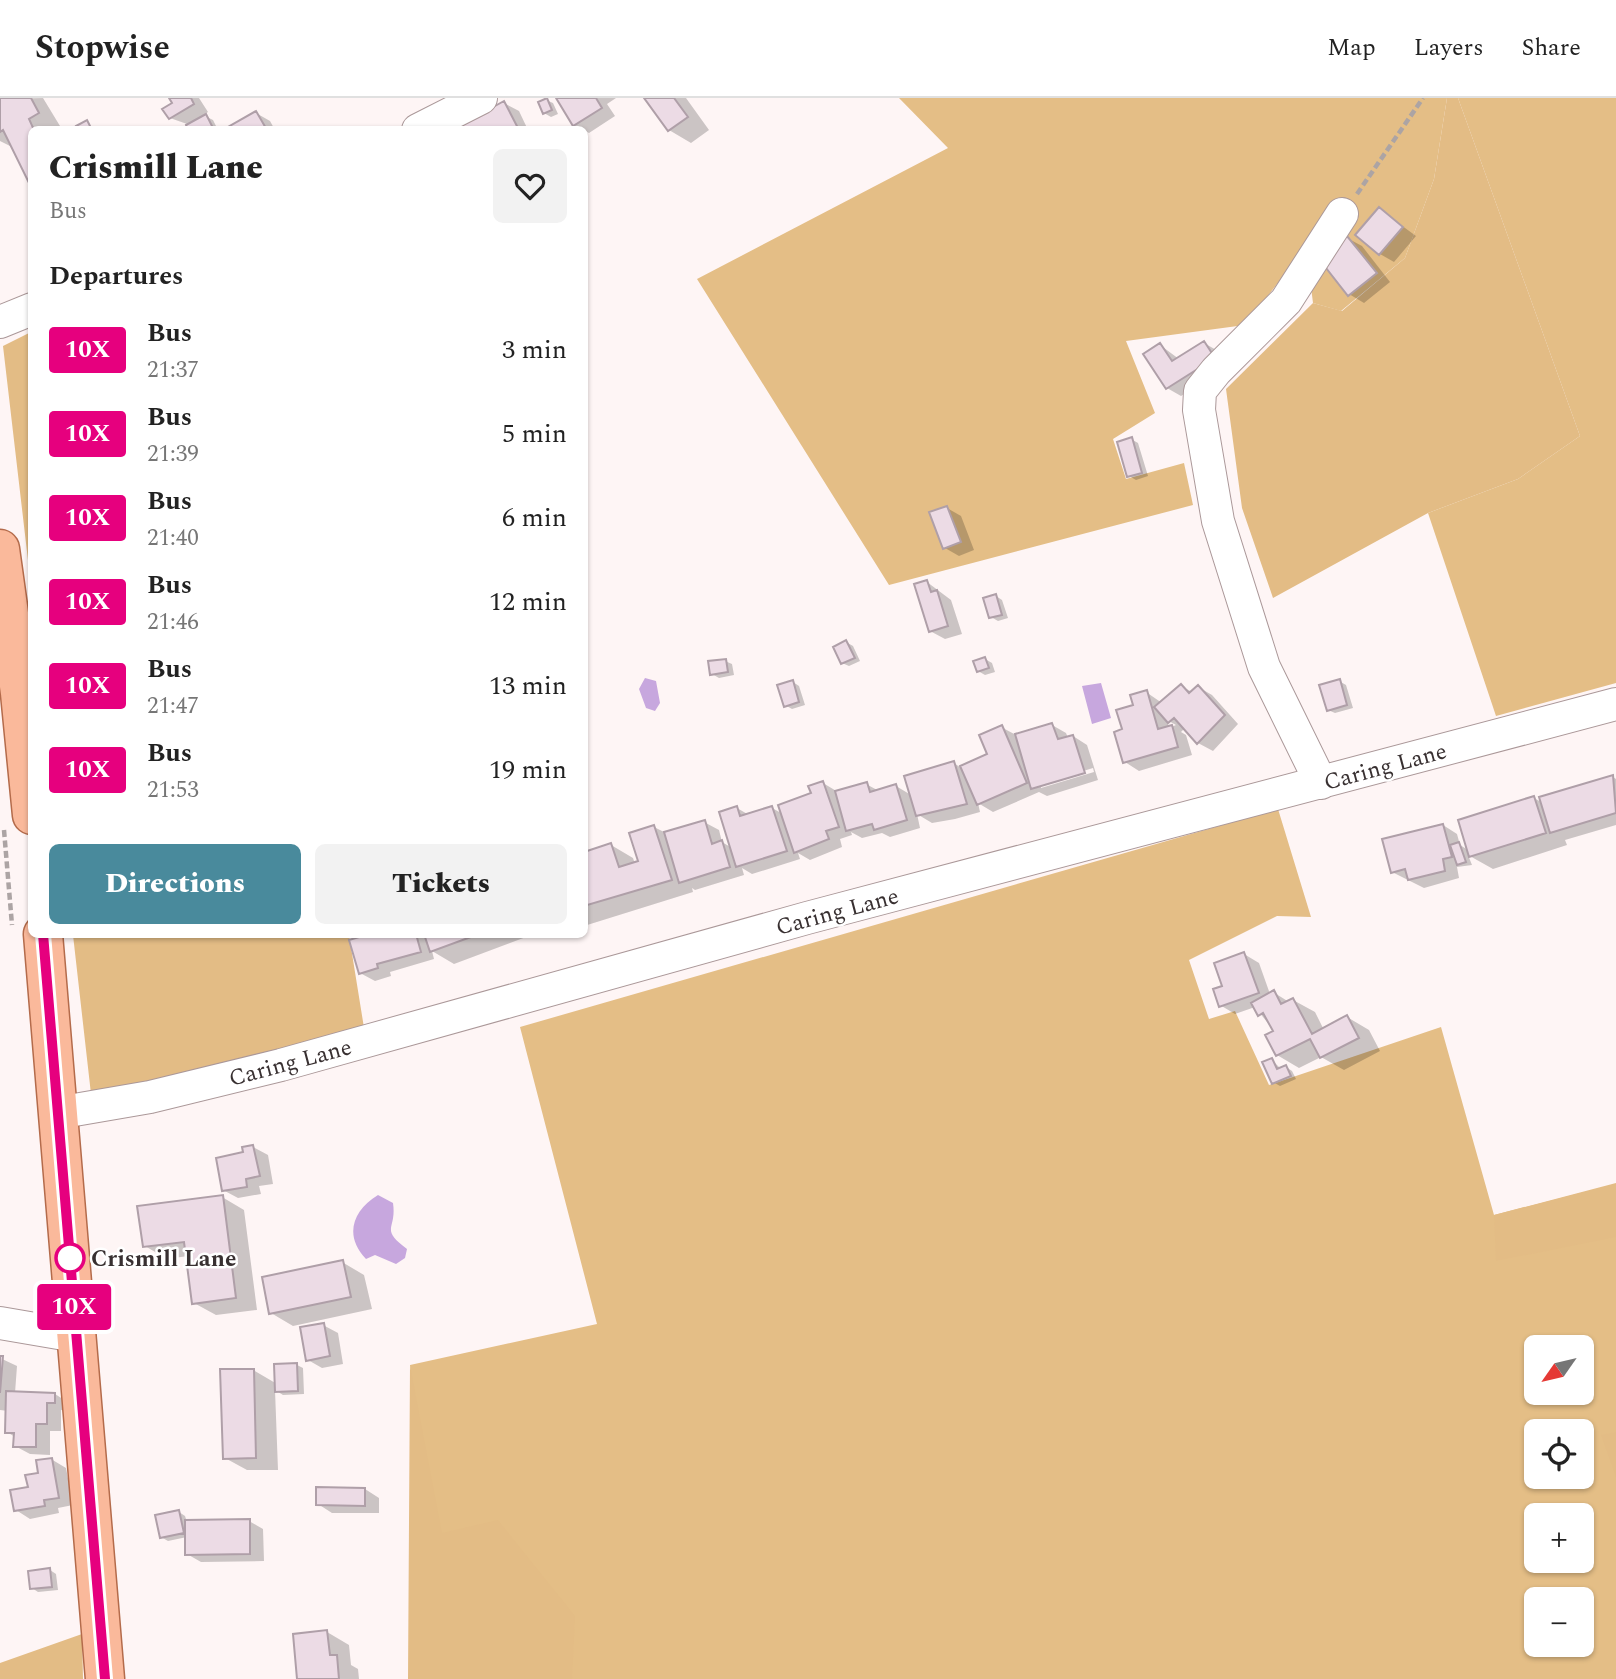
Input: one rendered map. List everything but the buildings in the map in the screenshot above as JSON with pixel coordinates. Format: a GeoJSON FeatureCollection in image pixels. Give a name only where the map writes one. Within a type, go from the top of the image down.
{"type":"FeatureCollection","features":[{"type":"Feature","properties":{"kind":"main road"},"geometry":{"type":"LineString","coordinates":[[0,549],[28,775]]}},
{"type":"Feature","properties":{"kind":"main road"},"geometry":{"type":"LineString","coordinates":[[43,938],[105,1679]]}},
{"type":"Feature","properties":{"kind":"street"},"geometry":{"type":"LineString","coordinates":[[426,126],[481,98]]}},
{"type":"Feature","properties":{"kind":"street"},"geometry":{"type":"LineString","coordinates":[[1321,783],[1264,667],[1218,521],[1199,410],[1200,391],[1216,371],[1286,302],[1342,214]]}},
{"type":"Feature","properties":{"kind":"street"},"geometry":{"type":"LineString","coordinates":[[0,322],[28,311]]}},
{"type":"Feature","properties":{"kind":"street","name":"Caring Lane"},"geometry":{"type":"LineString","coordinates":[[57,1114],[150,1097],[281,1065],[807,918],[1616,704]]}},
{"type":"Feature","properties":{"kind":"street"},"geometry":{"type":"LineString","coordinates":[[0,1323],[76,1336]]}},
{"type":"Feature","properties":{"kind":"path"},"geometry":{"type":"LineString","coordinates":[[1342,214],[1423,98]]}},
{"type":"Feature","properties":{"kind":"shaded area"},"geometry":{"type":"Polygon","coordinates":[[[899,98],[1447,98],[1434,179],[1405,258],[1341,311],[1313,303],[1306,247],[1245,325],[1126,341],[1155,413],[1113,439],[1126,479],[1184,463],[1193,505],[889,585],[697,279],[948,148],[899,98]],[[1347,236],[1319,258],[1376,273],[1347,236]]]}},
{"type":"Feature","properties":{"kind":"shaded area"},"geometry":{"type":"Polygon","coordinates":[[[1447,98],[1458,98],[1580,436],[1518,479],[1428,513],[1273,598],[1242,508],[1226,389],[1313,303],[1342,311],[1405,258],[1434,179],[1447,98]]]}},
{"type":"Feature","properties":{"kind":"shaded area"},"geometry":{"type":"Polygon","coordinates":[[[1458,98],[1616,98],[1616,683],[1496,716],[1428,513],[1518,479],[1580,436],[1458,98]]]}},
{"type":"Feature","properties":{"kind":"shaded area"},"geometry":{"type":"Polygon","coordinates":[[[28,334],[28,560],[3,346],[28,334]]]}},
{"type":"Feature","properties":{"kind":"shaded area"},"geometry":{"type":"Polygon","coordinates":[[[645,678],[656,681],[660,703],[655,711],[646,708],[639,689],[645,678]]]}},
{"type":"Feature","properties":{"kind":"shaded area"},"geometry":{"type":"Polygon","coordinates":[[[1101,683],[1111,718],[1092,724],[1082,686],[1101,683]]]}},
{"type":"Feature","properties":{"kind":"shaded area"},"geometry":{"type":"Polygon","coordinates":[[[1278,809],[1311,917],[1277,916],[1189,960],[1209,1019],[1235,1011],[1269,1085],[1441,1027],[1494,1215],[1616,1184],[1616,1679],[444,1679],[410,1365],[597,1324],[520,1027],[1278,809]]]}},
{"type":"Feature","properties":{"kind":"shaded area"},"geometry":{"type":"Polygon","coordinates":[[[73,938],[349,938],[365,1034],[91,1094],[73,938]]]}},
{"type":"Feature","properties":{"kind":"shaded area"},"geometry":{"type":"Polygon","coordinates":[[[1616,1183],[1616,1237],[1496,1261],[1494,1215],[1616,1183]]]}},
{"type":"Feature","properties":{"kind":"shaded area"},"geometry":{"type":"Polygon","coordinates":[[[378,1195],[393,1203],[391,1232],[407,1249],[405,1258],[396,1264],[375,1255],[366,1259],[355,1242],[353,1233],[357,1216],[369,1201],[378,1195]]]}},
{"type":"Feature","properties":{"kind":"shaded area"},"geometry":{"type":"Polygon","coordinates":[[[410,1365],[442,1533],[498,1520],[575,1616],[572,1679],[408,1679],[410,1365]]]}},
{"type":"Feature","properties":{"kind":"shaded area"},"geometry":{"type":"Polygon","coordinates":[[[1616,1432],[1616,1477],[1601,1435],[1616,1432]]]}},
{"type":"Feature","properties":{"kind":"shaded area"},"geometry":{"type":"Polygon","coordinates":[[[82,1634],[83,1679],[0,1679],[0,1663],[82,1634]]]}},
{"type":"Feature","properties":{"kind":"bus line","name":"10X"},"geometry":{"type":"LineString","coordinates":[[43,938],[105,1679]]}},
{"type":"Feature","properties":{"kind":"place","name":"Crismill Lane"},"geometry":{"type":"Point","coordinates":[70,1258]}}]}
